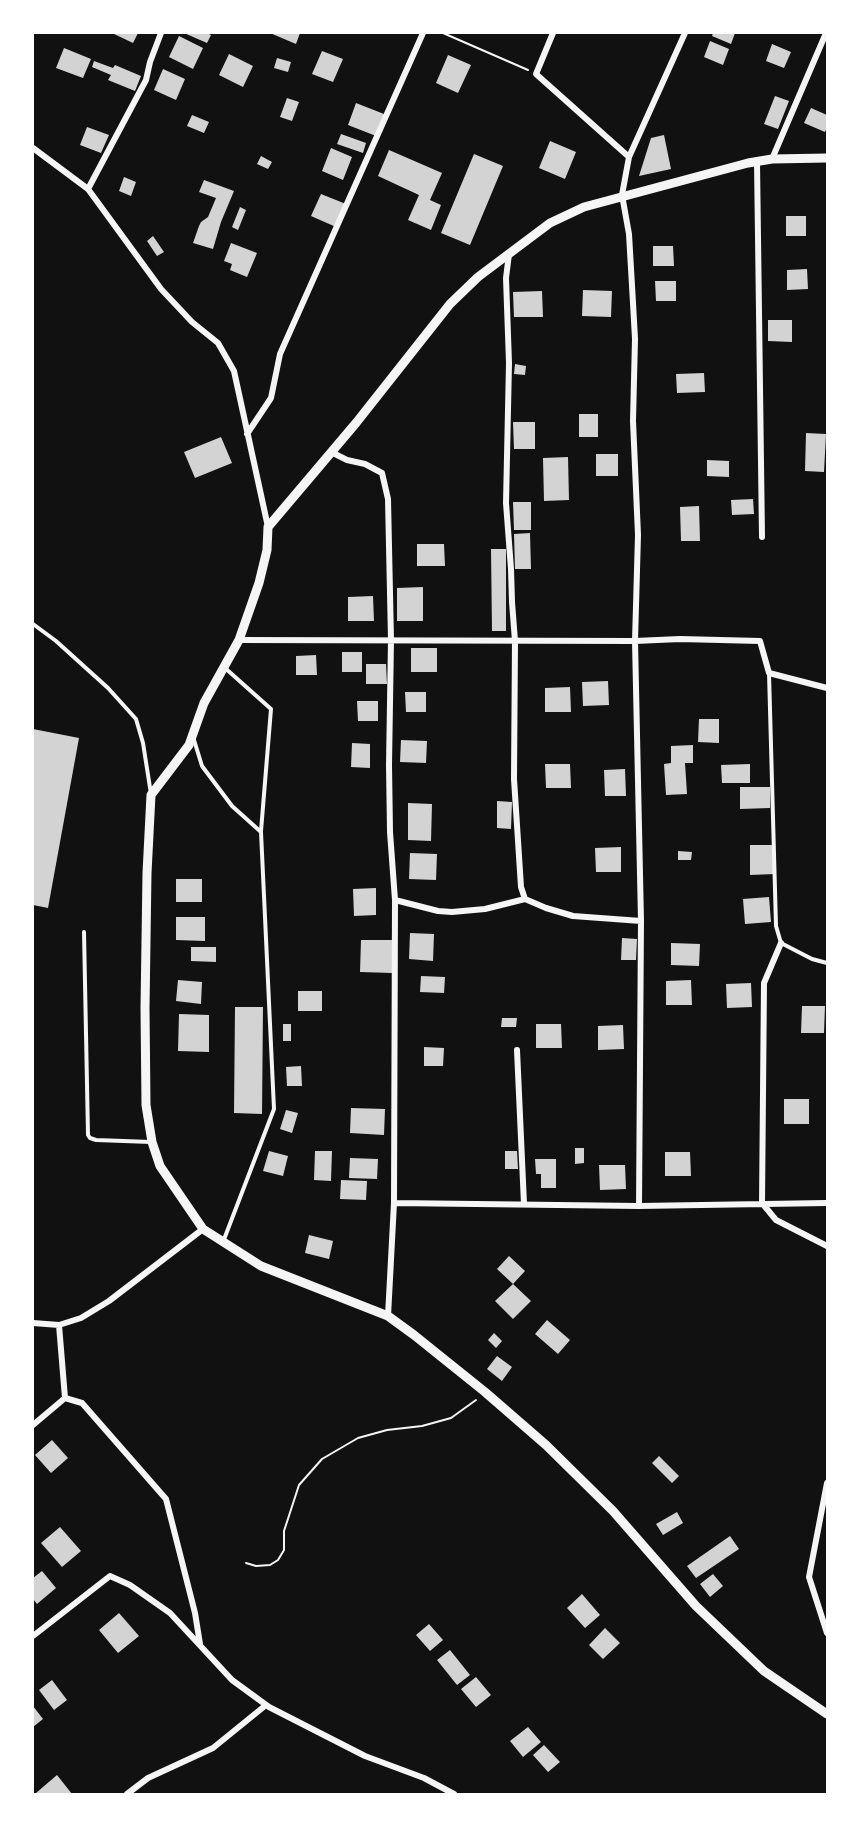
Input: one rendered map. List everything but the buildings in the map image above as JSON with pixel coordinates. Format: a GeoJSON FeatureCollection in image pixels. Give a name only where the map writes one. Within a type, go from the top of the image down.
{"type":"FeatureCollection","features":[{"type":"Feature","properties":{"kind":"street"},"geometry":{"type":"LineString","coordinates":[[88,189],[146,80],[161,33]]}},
{"type":"Feature","properties":{"kind":"street"},"geometry":{"type":"LineString","coordinates":[[247,434],[271,398],[280,354],[423,33]]}},
{"type":"Feature","properties":{"kind":"street"},"geometry":{"type":"LineString","coordinates":[[553,33],[536,74],[629,157]]}},
{"type":"Feature","properties":{"kind":"street"},"geometry":{"type":"LineString","coordinates":[[639,1206],[641,921],[635,641],[638,535],[633,421],[635,339],[629,234],[622,195],[629,157],[685,33]]}},
{"type":"Feature","properties":{"kind":"street"},"geometry":{"type":"LineString","coordinates":[[772,159],[826,33]]}},
{"type":"Feature","properties":{"kind":"street"},"geometry":{"type":"LineString","coordinates":[[33,148],[88,189],[161,289],[192,322],[218,343],[234,371],[268,527],[267,550],[259,583],[239,640],[204,703],[189,745],[151,795],[147,873],[146,1105],[152,1142],[160,1166],[203,1229],[261,1266],[388,1316],[485,1392],[546,1445],[613,1511],[696,1606],[764,1671],[827,1714]]}},
{"type":"Feature","properties":{"kind":"street"},"geometry":{"type":"LineString","coordinates":[[268,527],[356,423],[450,304],[478,277],[550,223],[584,207],[622,195],[757,162],[772,159],[827,158]]}},
{"type":"Feature","properties":{"kind":"street"},"geometry":{"type":"LineString","coordinates":[[757,162],[762,537]]}},
{"type":"Feature","properties":{"kind":"street"},"geometry":{"type":"LineString","coordinates":[[509,254],[506,278],[509,363],[506,503],[512,569],[514,779],[520,887],[525,899]]}},
{"type":"Feature","properties":{"kind":"street"},"geometry":{"type":"LineString","coordinates":[[331,452],[347,460],[365,464],[382,473],[388,499],[391,640],[389,787],[395,900],[394,1203],[388,1316]]}},
{"type":"Feature","properties":{"kind":"street"},"geometry":{"type":"LineString","coordinates":[[239,640],[635,641],[681,639],[760,641],[769,673],[827,687]]}},
{"type":"Feature","properties":{"kind":"street"},"geometry":{"type":"LineString","coordinates":[[395,900],[438,911],[452,912],[485,909],[525,899],[573,916],[641,921]]}},
{"type":"Feature","properties":{"kind":"street"},"geometry":{"type":"LineString","coordinates":[[781,943],[764,983],[762,1203],[776,1220],[827,1246]]}},
{"type":"Feature","properties":{"kind":"street"},"geometry":{"type":"LineString","coordinates":[[517,1050],[524,1204]]}},
{"type":"Feature","properties":{"kind":"street"},"geometry":{"type":"LineString","coordinates":[[394,1203],[639,1206],[827,1203]]}},
{"type":"Feature","properties":{"kind":"street"},"geometry":{"type":"LineString","coordinates":[[33,1323],[59,1325],[81,1318],[109,1301],[203,1229]]}},
{"type":"Feature","properties":{"kind":"street"},"geometry":{"type":"LineString","coordinates":[[59,1325],[65,1398]]}},
{"type":"Feature","properties":{"kind":"street"},"geometry":{"type":"LineString","coordinates":[[33,1425],[65,1398]]}},
{"type":"Feature","properties":{"kind":"street"},"geometry":{"type":"LineString","coordinates":[[65,1398],[82,1403],[166,1499],[195,1613],[200,1644]]}},
{"type":"Feature","properties":{"kind":"street"},"geometry":{"type":"LineString","coordinates":[[827,1484],[809,1577],[827,1633]]}},
{"type":"Feature","properties":{"kind":"street"},"geometry":{"type":"LineString","coordinates":[[33,1636],[110,1576],[130,1585],[170,1613],[232,1680],[266,1706],[365,1755],[424,1778],[454,1794]]}},
{"type":"Feature","properties":{"kind":"street"},"geometry":{"type":"LineString","coordinates":[[127,1794],[148,1778],[213,1748],[266,1706]]}},
{"type":"Feature","properties":{"kind":"lane"},"geometry":{"type":"LineString","coordinates":[[33,624],[56,641],[108,688],[136,720],[143,743],[151,795]]}},
{"type":"Feature","properties":{"kind":"lane"},"geometry":{"type":"LineString","coordinates":[[223,1242],[274,1109],[261,832],[271,709],[224,668]]}},
{"type":"Feature","properties":{"kind":"lane"},"geometry":{"type":"LineString","coordinates":[[769,673],[776,926],[781,943],[812,959],[827,963]]}},
{"type":"Feature","properties":{"kind":"lane"},"geometry":{"type":"LineString","coordinates":[[192,736],[202,766],[232,806],[261,832]]}},
{"type":"Feature","properties":{"kind":"lane"},"geometry":{"type":"LineString","coordinates":[[84,932],[88,1135],[96,1140],[152,1142]]}},
{"type":"Feature","properties":{"kind":"path"},"geometry":{"type":"LineString","coordinates":[[443,33],[536,74]]}},
{"type":"Feature","properties":{"kind":"path"},"geometry":{"type":"LineString","coordinates":[[246,1563],[256,1566],[278,1560],[284,1550],[284,1531],[299,1485],[322,1459],[358,1438],[451,1418],[485,1392]]}}]}
